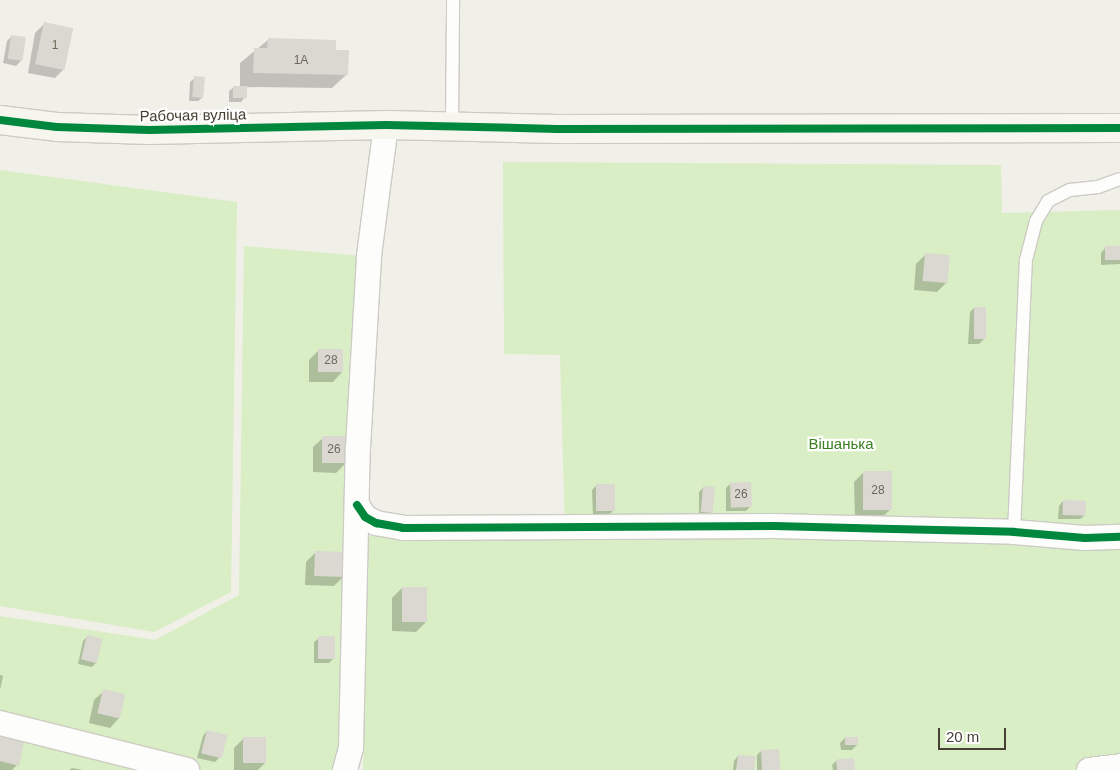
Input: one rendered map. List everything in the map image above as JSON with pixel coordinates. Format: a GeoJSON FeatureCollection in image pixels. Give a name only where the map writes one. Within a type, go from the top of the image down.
{"type":"FeatureCollection","features":[{"type":"Feature","properties":{"kind":"street","name":"Рабочая вуліца"},"geometry":{"type":"LineString","coordinates":[[0,120],[58,127],[149,130],[386,125],[557,129],[1120,128]]}},
{"type":"Feature","properties":{"kind":"street"},"geometry":{"type":"LineString","coordinates":[[345,770],[352,748],[357,505],[369,256],[386,125]]}},
{"type":"Feature","properties":{"kind":"street"},"geometry":{"type":"LineString","coordinates":[[357,505],[365,516],[376,523],[403,528],[774,526],[1014,532],[1085,538],[1120,536]]}},
{"type":"Feature","properties":{"kind":"street"},"geometry":{"type":"LineString","coordinates":[[0,723],[187,770]]}},
{"type":"Feature","properties":{"kind":"street"},"geometry":{"type":"LineString","coordinates":[[1089,770],[1120,766]]}},
{"type":"Feature","properties":{"kind":"lane"},"geometry":{"type":"LineString","coordinates":[[452,126],[453,0]]}},
{"type":"Feature","properties":{"kind":"lane"},"geometry":{"type":"LineString","coordinates":[[1014,532],[1026,260],[1036,221],[1048,201],[1070,190],[1098,187],[1120,179]]}},
{"type":"Feature","properties":{"kind":"green space","name":"Вішанька"},"geometry":{"type":"Polygon","coordinates":[[[503,162],[1001,165],[1002,213],[1120,210],[1120,770],[363,770],[368,536],[565,534],[560,355],[504,354],[503,162]]]}},
{"type":"Feature","properties":{"kind":"green space"},"geometry":{"type":"Polygon","coordinates":[[[0,170],[237,202],[231,592],[154,632],[0,606],[0,170]]]}},
{"type":"Feature","properties":{"kind":"green space"},"geometry":{"type":"Polygon","coordinates":[[[244,246],[362,256],[339,770],[0,770],[0,616],[155,640],[239,595],[244,246]]]}},
{"type":"Feature","properties":{"kind":"building"},"geometry":{"type":"Polygon","coordinates":[[[44,22],[73,28],[64,70],[35,64],[44,22]]]}},
{"type":"Feature","properties":{"kind":"building"},"geometry":{"type":"Polygon","coordinates":[[[11,35],[26,37],[23,61],[8,59],[11,35]]]}},
{"type":"Feature","properties":{"kind":"building"},"geometry":{"type":"Polygon","coordinates":[[[268,38],[336,40],[336,50],[349,50],[348,75],[253,73],[254,48],[267,48],[268,38]]]}},
{"type":"Feature","properties":{"kind":"building"},"geometry":{"type":"Polygon","coordinates":[[[194,76],[205,77],[203,98],[192,97],[194,76]]]}},
{"type":"Feature","properties":{"kind":"building"},"geometry":{"type":"Polygon","coordinates":[[[233,86],[247,86],[247,98],[233,98],[233,86]]]}},
{"type":"Feature","properties":{"kind":"building"},"geometry":{"type":"Polygon","coordinates":[[[1105,246],[1120,246],[1120,260],[1105,260],[1105,246]]]}},
{"type":"Feature","properties":{"kind":"building"},"geometry":{"type":"Polygon","coordinates":[[[925,253],[950,255],[947,283],[923,281],[925,253]]]}},
{"type":"Feature","properties":{"kind":"building"},"geometry":{"type":"Polygon","coordinates":[[[974,307],[986,307],[986,339],[974,339],[974,307]]]}},
{"type":"Feature","properties":{"kind":"building"},"geometry":{"type":"Polygon","coordinates":[[[318,349],[343,349],[343,372],[318,372],[318,349]]]}},
{"type":"Feature","properties":{"kind":"building"},"geometry":{"type":"Polygon","coordinates":[[[322,436],[347,436],[347,463],[322,463],[322,436]]]}},
{"type":"Feature","properties":{"kind":"building"},"geometry":{"type":"Polygon","coordinates":[[[863,471],[892,471],[892,510],[863,510],[863,471]]]}},
{"type":"Feature","properties":{"kind":"building"},"geometry":{"type":"Polygon","coordinates":[[[751,482],[752,507],[731,508],[730,483],[751,482]]]}},
{"type":"Feature","properties":{"kind":"building"},"geometry":{"type":"Polygon","coordinates":[[[596,484],[615,484],[615,511],[596,511],[596,484]]]}},
{"type":"Feature","properties":{"kind":"building"},"geometry":{"type":"Polygon","coordinates":[[[703,486],[715,487],[713,513],[701,512],[703,486]]]}},
{"type":"Feature","properties":{"kind":"building"},"geometry":{"type":"Polygon","coordinates":[[[1063,500],[1086,501],[1085,516],[1062,515],[1063,500]]]}},
{"type":"Feature","properties":{"kind":"building"},"geometry":{"type":"Polygon","coordinates":[[[315,551],[346,552],[345,577],[314,576],[315,551]]]}},
{"type":"Feature","properties":{"kind":"building"},"geometry":{"type":"Polygon","coordinates":[[[402,587],[427,587],[427,622],[402,622],[402,587]]]}},
{"type":"Feature","properties":{"kind":"building"},"geometry":{"type":"Polygon","coordinates":[[[87,635],[103,639],[96,663],[81,659],[87,635]]]}},
{"type":"Feature","properties":{"kind":"building"},"geometry":{"type":"Polygon","coordinates":[[[318,636],[335,636],[335,659],[318,659],[318,636]]]}},
{"type":"Feature","properties":{"kind":"building"},"geometry":{"type":"Polygon","coordinates":[[[103,689],[125,694],[120,719],[97,713],[103,689]]]}},
{"type":"Feature","properties":{"kind":"building"},"geometry":{"type":"Polygon","coordinates":[[[207,730],[227,735],[222,758],[201,753],[207,730]]]}},
{"type":"Feature","properties":{"kind":"building"},"geometry":{"type":"Polygon","coordinates":[[[0,737],[24,742],[19,766],[0,761],[0,737]]]}},
{"type":"Feature","properties":{"kind":"building"},"geometry":{"type":"Polygon","coordinates":[[[243,737],[266,737],[266,763],[243,763],[243,737]]]}},
{"type":"Feature","properties":{"kind":"building"},"geometry":{"type":"Polygon","coordinates":[[[845,737],[858,737],[858,745],[845,745],[845,737]]]}},
{"type":"Feature","properties":{"kind":"building"},"geometry":{"type":"Polygon","coordinates":[[[779,749],[780,770],[762,770],[761,750],[779,749]]]}},
{"type":"Feature","properties":{"kind":"building"},"geometry":{"type":"Polygon","coordinates":[[[738,755],[756,756],[754,770],[736,770],[738,755]]]}},
{"type":"Feature","properties":{"kind":"building"},"geometry":{"type":"Polygon","coordinates":[[[854,758],[855,770],[837,770],[836,760],[854,758]]]}},
{"type":"Feature","properties":{"kind":"cycle path"},"geometry":{"type":"LineString","coordinates":[[0,120],[57,127],[149,130],[386,125],[557,129],[1120,128]]}},
{"type":"Feature","properties":{"kind":"cycle path"},"geometry":{"type":"LineString","coordinates":[[357,505],[365,517],[376,523],[403,528],[774,526],[1014,532],[1085,538],[1120,537]]}}]}
